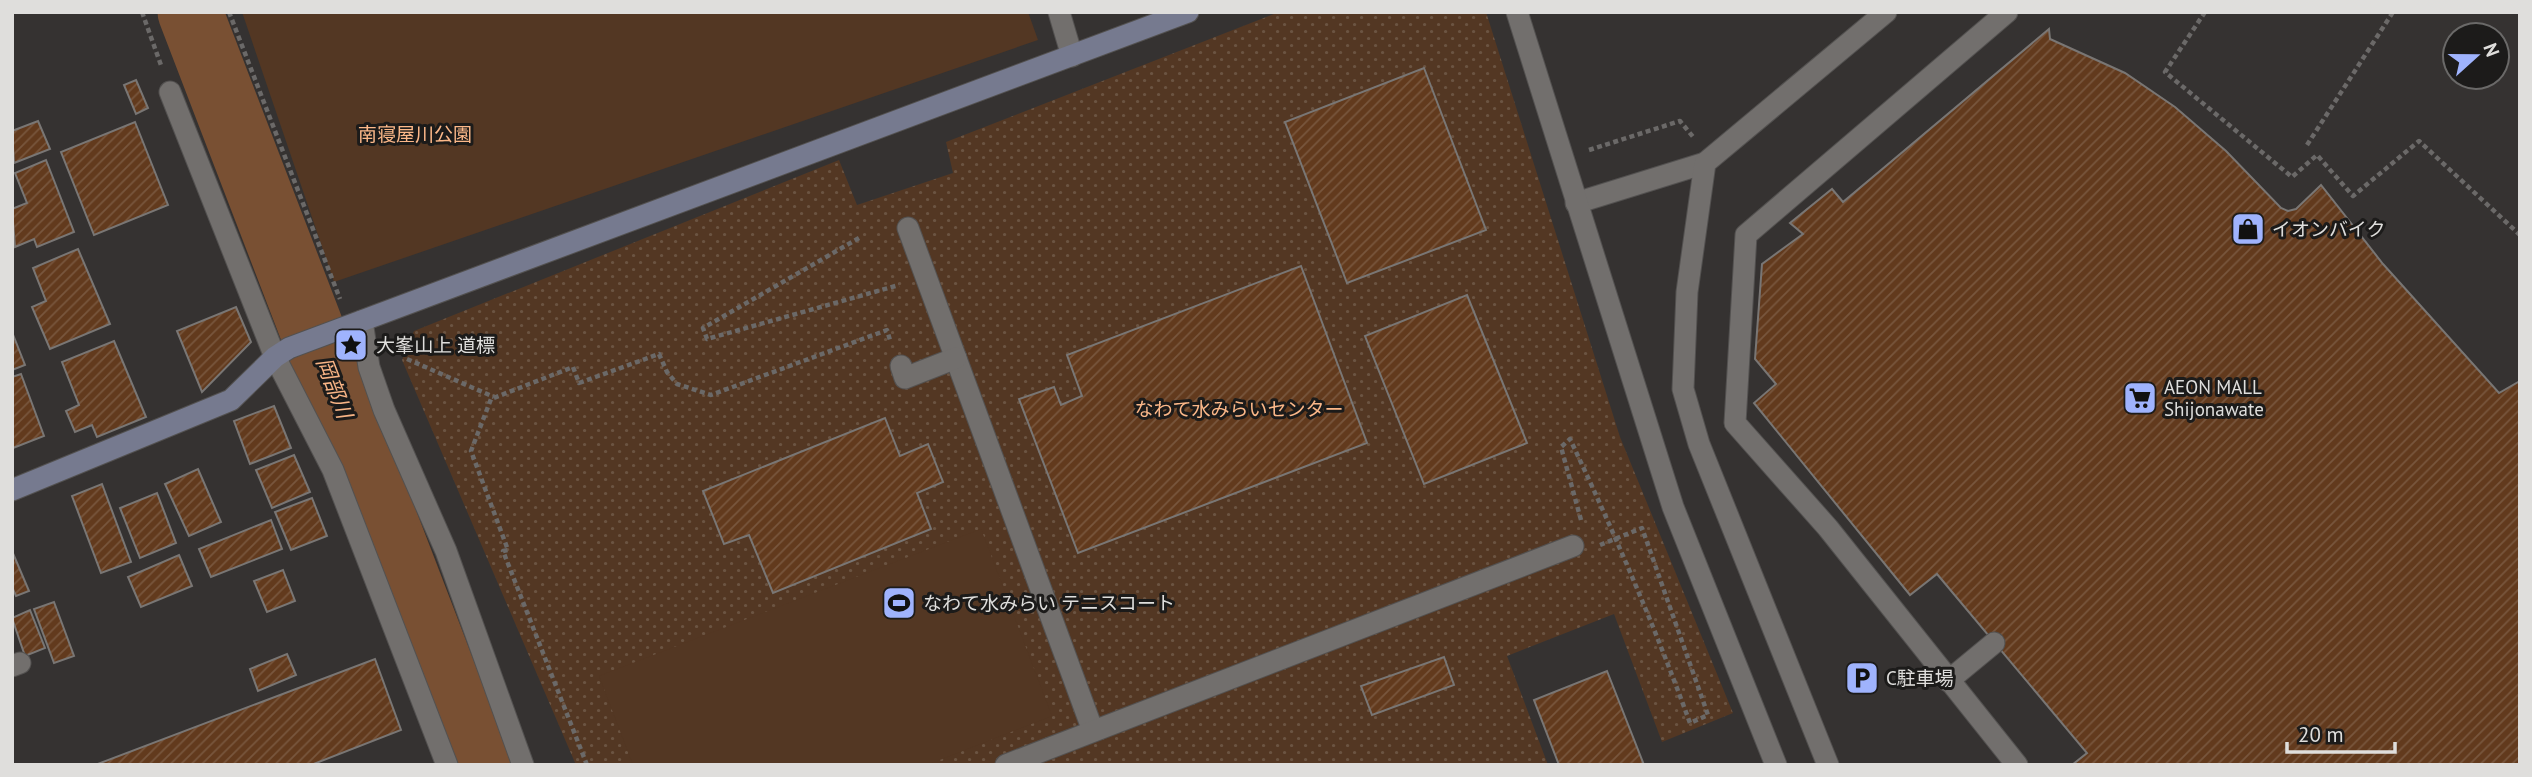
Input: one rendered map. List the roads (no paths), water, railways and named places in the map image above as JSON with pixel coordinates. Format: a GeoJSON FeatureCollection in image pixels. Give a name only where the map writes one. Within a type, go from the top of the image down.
{"type":"FeatureCollection","features":[{"type":"Feature","properties":{"kind":"street"},"geometry":{"type":"LineString","coordinates":[[1059,12],[1072,56]]}},
{"type":"Feature","properties":{"kind":"street"},"geometry":{"type":"LineString","coordinates":[[12,491],[231,400],[282,352],[350,324],[1188,12]]}},
{"type":"Feature","properties":{"kind":"street"},"geometry":{"type":"LineString","coordinates":[[1517,12],[1673,507],[1776,765]]}},
{"type":"Feature","properties":{"kind":"street"},"geometry":{"type":"LineString","coordinates":[[1576,203],[1708,161],[1886,12]]}},
{"type":"Feature","properties":{"kind":"street"},"geometry":{"type":"LineString","coordinates":[[2007,12],[1746,235],[1735,423],[1828,528],[2017,765]]}},
{"type":"Feature","properties":{"kind":"street"},"geometry":{"type":"LineString","coordinates":[[170,92],[333,470],[447,765]]}},
{"type":"Feature","properties":{"kind":"street"},"geometry":{"type":"LineString","coordinates":[[1708,161],[1687,292],[1683,389],[1699,444],[1828,765]]}},
{"type":"Feature","properties":{"kind":"street"},"geometry":{"type":"LineString","coordinates":[[908,228],[1093,731]]}},
{"type":"Feature","properties":{"kind":"street"},"geometry":{"type":"LineString","coordinates":[[350,324],[384,410],[446,551],[523,765]]}},
{"type":"Feature","properties":{"kind":"street"},"geometry":{"type":"LineString","coordinates":[[901,366],[905,378],[956,358]]}},
{"type":"Feature","properties":{"kind":"street"},"geometry":{"type":"LineString","coordinates":[[1006,765],[1580,544]]}},
{"type":"Feature","properties":{"kind":"street"},"geometry":{"type":"LineString","coordinates":[[1948,681],[1994,643]]}},
{"type":"Feature","properties":{"kind":"waterway","name":"岡部川"},"geometry":{"type":"LineString","coordinates":[[190,12],[479,765]]}},
{"type":"Feature","properties":{"kind":"place","name":"イオンバイク"},"geometry":{"type":"Point","coordinates":[2248,229]}},
{"type":"Feature","properties":{"kind":"place","name":"大峯山上 道標"},"geometry":{"type":"Point","coordinates":[351,345]}},
{"type":"Feature","properties":{"kind":"place","name":"AEON MALL Shijonawate"},"geometry":{"type":"Point","coordinates":[2140,398]}},
{"type":"Feature","properties":{"kind":"place","name":"なわて水みらい テニスコート"},"geometry":{"type":"Point","coordinates":[899,603]}},
{"type":"Feature","properties":{"kind":"place","name":"C駐車場"},"geometry":{"type":"Point","coordinates":[1862,678]}},
{"type":"Feature","properties":{"kind":"park label","name":"南寝屋川公園"},"geometry":{"type":"Point","coordinates":[415,134]}},
{"type":"Feature","properties":{"kind":"park label","name":"なわて水みらいセンター"},"geometry":{"type":"Point","coordinates":[1239,409]}}]}
